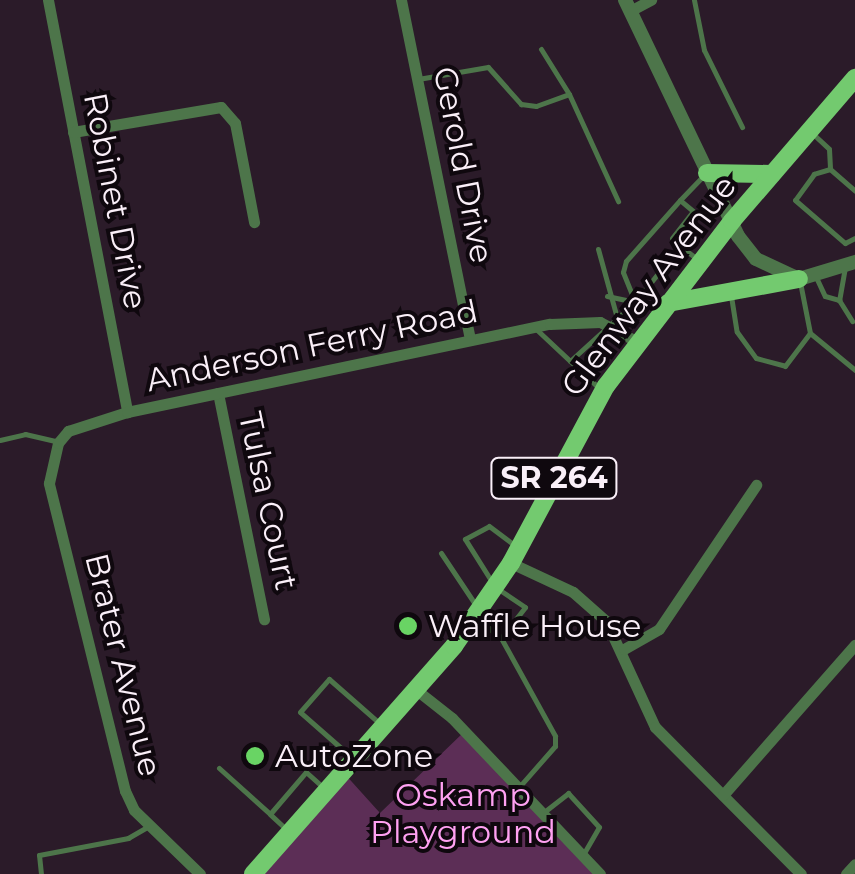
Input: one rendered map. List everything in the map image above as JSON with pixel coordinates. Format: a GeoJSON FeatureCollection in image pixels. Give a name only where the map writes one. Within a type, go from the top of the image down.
{"type":"FeatureCollection","features":[{"type":"Feature","properties":{"kind":"main road","name":"Glenway Avenue"},"geometry":{"type":"LineString","coordinates":[[253,874],[419,692],[496,587],[602,391],[732,222],[854,82]]}},
{"type":"Feature","properties":{"kind":"main road"},"geometry":{"type":"LineString","coordinates":[[708,173],[772,174]]}},
{"type":"Feature","properties":{"kind":"main road"},"geometry":{"type":"LineString","coordinates":[[668,303],[807,276]]}},
{"type":"Feature","properties":{"kind":"street","name":"Robinet Drive"},"geometry":{"type":"LineString","coordinates":[[48,0],[127,412]]}},
{"type":"Feature","properties":{"kind":"street","name":"Gerold Drive"},"geometry":{"type":"LineString","coordinates":[[400,0],[470,340]]}},
{"type":"Feature","properties":{"kind":"street"},"geometry":{"type":"LineString","coordinates":[[652,0],[627,6],[732,222],[756,259],[807,276],[850,263]]}},
{"type":"Feature","properties":{"kind":"street"},"geometry":{"type":"LineString","coordinates":[[74,132],[221,107],[235,123],[254,222]]}},
{"type":"Feature","properties":{"kind":"street","name":"Anderson Ferry Road"},"geometry":{"type":"LineString","coordinates":[[58,443],[68,431],[127,412],[534,327],[572,320],[614,321]]}},
{"type":"Feature","properties":{"kind":"street"},"geometry":{"type":"LineString","coordinates":[[614,321],[638,342]]}},
{"type":"Feature","properties":{"kind":"street","name":"Tulsa Court"},"geometry":{"type":"LineString","coordinates":[[218,393],[264,620]]}},
{"type":"Feature","properties":{"kind":"street","name":"Brater Avenue"},"geometry":{"type":"LineString","coordinates":[[58,443],[49,483],[125,790],[150,826],[200,874]]}},
{"type":"Feature","properties":{"kind":"street"},"geometry":{"type":"LineString","coordinates":[[624,649],[659,629],[756,484]]}},
{"type":"Feature","properties":{"kind":"street"},"geometry":{"type":"LineString","coordinates":[[515,555],[591,606],[624,649],[655,728],[801,874]]}},
{"type":"Feature","properties":{"kind":"street"},"geometry":{"type":"LineString","coordinates":[[723,795],[855,645]]}},
{"type":"Feature","properties":{"kind":"street"},"geometry":{"type":"LineString","coordinates":[[419,692],[600,874]]}},
{"type":"Feature","properties":{"kind":"street"},"geometry":{"type":"LineString","coordinates":[[846,874],[855,864]]}},
{"type":"Feature","properties":{"kind":"lane"},"geometry":{"type":"LineString","coordinates":[[694,0],[704,50],[742,126]]}},
{"type":"Feature","properties":{"kind":"lane"},"geometry":{"type":"LineString","coordinates":[[541,48],[570,94],[618,201]]}},
{"type":"Feature","properties":{"kind":"lane"},"geometry":{"type":"LineString","coordinates":[[418,80],[488,66],[521,104],[536,106],[570,94]]}},
{"type":"Feature","properties":{"kind":"lane"},"geometry":{"type":"LineString","coordinates":[[810,130],[829,149],[830,170],[855,191]]}},
{"type":"Feature","properties":{"kind":"lane"},"geometry":{"type":"LineString","coordinates":[[830,170],[814,174],[795,200],[844,243],[855,238]]}},
{"type":"Feature","properties":{"kind":"lane"},"geometry":{"type":"LineString","coordinates":[[635,302],[623,272],[626,261],[708,173]]}},
{"type":"Feature","properties":{"kind":"lane"},"geometry":{"type":"LineString","coordinates":[[680,200],[692,211],[672,238],[700,262]]}},
{"type":"Feature","properties":{"kind":"lane"},"geometry":{"type":"LineString","coordinates":[[570,362],[635,302],[680,246]]}},
{"type":"Feature","properties":{"kind":"lane"},"geometry":{"type":"LineString","coordinates":[[598,249],[614,321]]}},
{"type":"Feature","properties":{"kind":"lane"},"geometry":{"type":"LineString","coordinates":[[839,300],[850,263]]}},
{"type":"Feature","properties":{"kind":"lane"},"geometry":{"type":"LineString","coordinates":[[807,276],[825,296],[839,300],[852,320]]}},
{"type":"Feature","properties":{"kind":"lane"},"geometry":{"type":"LineString","coordinates":[[731,293],[738,332],[756,358],[786,366],[810,333],[807,276]]}},
{"type":"Feature","properties":{"kind":"lane"},"geometry":{"type":"LineString","coordinates":[[607,296],[635,302]]}},
{"type":"Feature","properties":{"kind":"lane"},"geometry":{"type":"LineString","coordinates":[[534,327],[602,391]]}},
{"type":"Feature","properties":{"kind":"lane"},"geometry":{"type":"LineString","coordinates":[[810,333],[855,370]]}},
{"type":"Feature","properties":{"kind":"lane"},"geometry":{"type":"LineString","coordinates":[[0,440],[25,434],[58,443]]}},
{"type":"Feature","properties":{"kind":"lane"},"geometry":{"type":"LineString","coordinates":[[501,638],[525,607],[496,587],[464,539],[489,526],[515,555]]}},
{"type":"Feature","properties":{"kind":"lane"},"geometry":{"type":"LineString","coordinates":[[442,554],[467,598],[501,638],[555,736],[555,746],[518,788]]}},
{"type":"Feature","properties":{"kind":"lane"},"geometry":{"type":"LineString","coordinates":[[355,760],[300,712],[329,678],[384,729]]}},
{"type":"Feature","properties":{"kind":"lane"},"geometry":{"type":"LineString","coordinates":[[219,768],[290,832]]}},
{"type":"Feature","properties":{"kind":"lane"},"geometry":{"type":"LineString","coordinates":[[270,814],[306,772],[327,790]]}},
{"type":"Feature","properties":{"kind":"lane"},"geometry":{"type":"LineString","coordinates":[[542,814],[568,793],[599,827],[600,836],[582,856]]}},
{"type":"Feature","properties":{"kind":"lane"},"geometry":{"type":"LineString","coordinates":[[40,874],[39,855],[128,838],[150,826]]}},
{"type":"Feature","properties":{"kind":"green space","name":"Oskamp Playground"},"geometry":{"type":"Polygon","coordinates":[[[465,731],[600,874],[253,874],[343,772],[380,813],[465,731]]]}},
{"type":"Feature","properties":{"kind":"place","name":"Waffle House"},"geometry":{"type":"Point","coordinates":[408,626]}},
{"type":"Feature","properties":{"kind":"place","name":"AutoZone"},"geometry":{"type":"Point","coordinates":[255,756]}}]}
